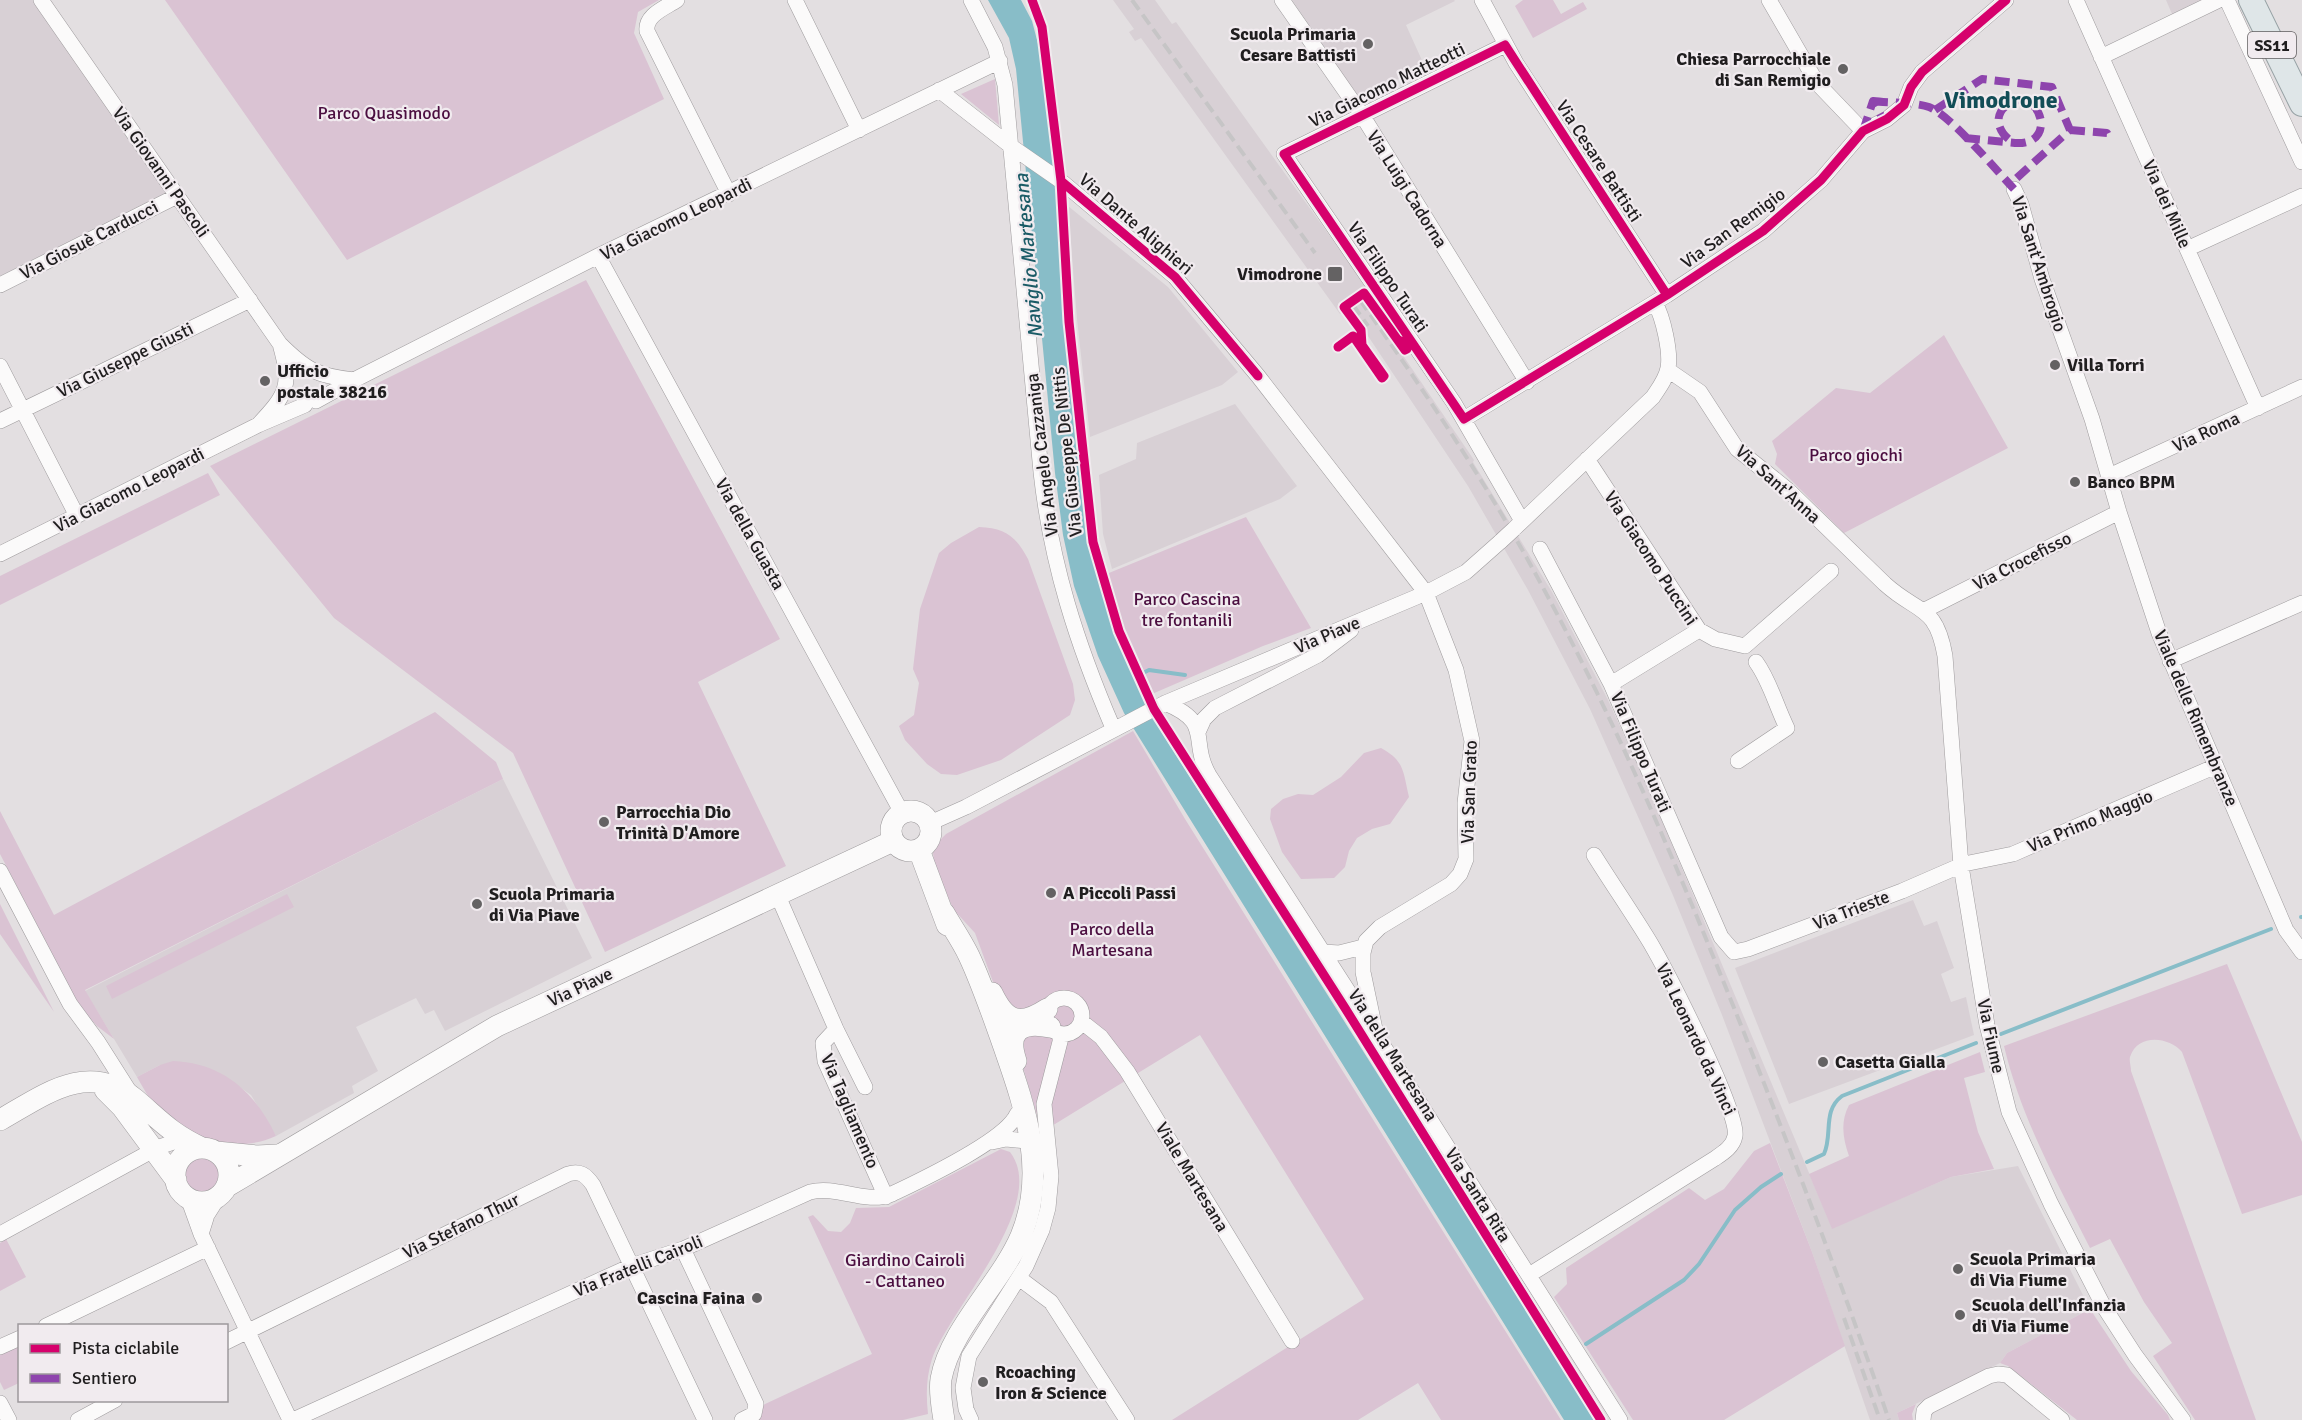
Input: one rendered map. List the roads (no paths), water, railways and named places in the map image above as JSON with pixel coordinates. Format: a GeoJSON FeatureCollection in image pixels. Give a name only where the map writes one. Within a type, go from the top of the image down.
{"type":"FeatureCollection","features":[{"type":"Feature","properties":{"kind":"main road","name":"SS11"},"geometry":{"type":"LineString","coordinates":[[2251,0],[2299,97]]}},
{"type":"Feature","properties":{"kind":"main road","name":"SS11"},"geometry":{"type":"LineString","coordinates":[[2268,0],[2272,22],[2299,97]]}},
{"type":"Feature","properties":{"kind":"street","name":"Via Giovanni Pascoli"},"geometry":{"type":"LineString","coordinates":[[41,0],[280,344],[311,371]]}},
{"type":"Feature","properties":{"kind":"street"},"geometry":{"type":"LineString","coordinates":[[677,0],[649,18],[646,24],[647,31],[729,194]]}},
{"type":"Feature","properties":{"kind":"street"},"geometry":{"type":"LineString","coordinates":[[795,0],[859,130]]}},
{"type":"Feature","properties":{"kind":"street","name":"Via Angelo Cazzaniga"},"geometry":{"type":"LineString","coordinates":[[971,0],[993,43],[1005,85],[1041,472],[1048,525],[1059,579],[1085,663],[1118,726]]}},
{"type":"Feature","properties":{"kind":"street","name":"Via Luigi Cadorna"},"geometry":{"type":"LineString","coordinates":[[1282,0],[1362,115],[1527,382]]}},
{"type":"Feature","properties":{"kind":"street","name":"Via Cesare Battisti"},"geometry":{"type":"LineString","coordinates":[[1482,0],[1505,45],[1661,299]]}},
{"type":"Feature","properties":{"kind":"street"},"geometry":{"type":"LineString","coordinates":[[1769,0],[1817,83],[1863,131],[1887,119],[1904,105],[1911,87],[1922,72],[2006,0]]}},
{"type":"Feature","properties":{"kind":"street","name":"Via dei Mille"},"geometry":{"type":"LineString","coordinates":[[2076,0],[2258,408]]}},
{"type":"Feature","properties":{"kind":"street"},"geometry":{"type":"LineString","coordinates":[[2101,57],[2219,0]]}},
{"type":"Feature","properties":{"kind":"street"},"geometry":{"type":"LineString","coordinates":[[2227,0],[2302,162]]}},
{"type":"Feature","properties":{"kind":"street","name":"Via Giacomo Matteotti"},"geometry":{"type":"LineString","coordinates":[[1284,154],[1505,45]]}},
{"type":"Feature","properties":{"kind":"street","name":"Via Giacomo Leopardi"},"geometry":{"type":"LineString","coordinates":[[0,554],[258,425],[311,403],[598,256],[1000,61]]}},
{"type":"Feature","properties":{"kind":"street","name":"Via Dante Alighieri"},"geometry":{"type":"LineString","coordinates":[[939,90],[1012,147],[1061,181],[1175,278],[1257,376],[1426,593]]}},
{"type":"Feature","properties":{"kind":"street","name":"Via San Remigio"},"geometry":{"type":"LineString","coordinates":[[1464,419],[1661,299],[1763,231],[1821,180],[1863,131]]}},
{"type":"Feature","properties":{"kind":"street","name":"Via Filippo Turati"},"geometry":{"type":"LineString","coordinates":[[1284,154],[1464,419],[1518,525]]}},
{"type":"Feature","properties":{"kind":"street","name":"Via Sant'Ambrogio"},"geometry":{"type":"LineString","coordinates":[[2014,189],[2021,204],[2049,299],[2086,401],[2109,477]]}},
{"type":"Feature","properties":{"kind":"street","name":"Via Giosuè Carducci"},"geometry":{"type":"LineString","coordinates":[[0,285],[177,196]]}},
{"type":"Feature","properties":{"kind":"street"},"geometry":{"type":"LineString","coordinates":[[2187,249],[2302,196]]}},
{"type":"Feature","properties":{"kind":"street","name":"Via della Guasta"},"geometry":{"type":"LineString","coordinates":[[598,256],[902,813]]}},
{"type":"Feature","properties":{"kind":"street"},"geometry":{"type":"LineString","coordinates":[[1661,299],[1669,360],[1668,370]]}},
{"type":"Feature","properties":{"kind":"street","name":"Via Giuseppe Giusti"},"geometry":{"type":"LineString","coordinates":[[0,421],[250,300]]}},
{"type":"Feature","properties":{"kind":"street","name":"Via Giovanni Pascoli"},"geometry":{"type":"LineString","coordinates":[[280,344],[288,384]]}},
{"type":"Feature","properties":{"kind":"street"},"geometry":{"type":"LineString","coordinates":[[0,366],[77,516]]}},
{"type":"Feature","properties":{"kind":"street","name":"Via Piave"},"geometry":{"type":"LineString","coordinates":[[930,823],[966,807],[1160,706],[1426,593],[1466,572],[1653,397],[1668,370]]}},
{"type":"Feature","properties":{"kind":"street","name":"Via Sant'Anna"},"geometry":{"type":"LineString","coordinates":[[1668,370],[1700,392],[1739,451],[1781,483],[1891,590],[1925,610]]}},
{"type":"Feature","properties":{"kind":"street","name":"Via Giacomo Leopardi"},"geometry":{"type":"LineString","coordinates":[[258,425],[280,400],[294,374],[299,371],[311,371]]}},
{"type":"Feature","properties":{"kind":"street"},"geometry":{"type":"LineString","coordinates":[[311,371],[334,378],[354,380]]}},
{"type":"Feature","properties":{"kind":"street"},"geometry":{"type":"LineString","coordinates":[[288,384],[288,390],[294,401],[311,403],[320,396],[322,385],[316,374],[311,371]]}},
{"type":"Feature","properties":{"kind":"street","name":"Via Roma"},"geometry":{"type":"LineString","coordinates":[[2109,477],[2302,387]]}},
{"type":"Feature","properties":{"kind":"street","name":"Via Giacomo Puccini"},"geometry":{"type":"LineString","coordinates":[[1587,459],[1699,630],[1611,684]]}},
{"type":"Feature","properties":{"kind":"street","name":"Viale delle Rimembranze"},"geometry":{"type":"LineString","coordinates":[[2109,477],[2170,661],[2286,930],[2302,952]]}},
{"type":"Feature","properties":{"kind":"street","name":"Via Crocefisso"},"geometry":{"type":"LineString","coordinates":[[1925,610],[2120,512]]}},
{"type":"Feature","properties":{"kind":"street","name":"Via Filippo Turati"},"geometry":{"type":"LineString","coordinates":[[1540,549],[1611,684],[1721,937],[1734,952],[1741,951]]}},
{"type":"Feature","properties":{"kind":"street"},"geometry":{"type":"LineString","coordinates":[[1699,630],[1715,639],[1746,648],[1831,571]]}},
{"type":"Feature","properties":{"kind":"street","name":"Via San Grato"},"geometry":{"type":"LineString","coordinates":[[1363,947],[1368,938],[1380,927],[1451,884],[1460,874],[1465,862],[1465,802],[1472,754],[1471,731],[1453,660],[1426,593]]}},
{"type":"Feature","properties":{"kind":"street"},"geometry":{"type":"LineString","coordinates":[[2170,661],[2302,603]]}},
{"type":"Feature","properties":{"kind":"street","name":"Via Fiume"},"geometry":{"type":"LineString","coordinates":[[1925,610],[1937,627],[1945,656],[1960,866],[1987,1025],[2009,1112],[2055,1212],[2104,1307],[2124,1340],[2183,1420]]}},
{"type":"Feature","properties":{"kind":"street"},"geometry":{"type":"LineString","coordinates":[[1199,730],[1204,718],[1215,708],[1322,653],[1362,620]]}},
{"type":"Feature","properties":{"kind":"street"},"geometry":{"type":"LineString","coordinates":[[1738,761],[1787,728],[1773,698],[1767,677],[1756,662]]}},
{"type":"Feature","properties":{"kind":"street"},"geometry":{"type":"LineString","coordinates":[[1160,706],[1187,714],[1199,730]]}},
{"type":"Feature","properties":{"kind":"street","name":"Via Santa Rita"},"geometry":{"type":"LineString","coordinates":[[1199,730],[1201,753],[1207,770],[1620,1420]]}},
{"type":"Feature","properties":{"kind":"street","name":"Via Primo Maggio"},"geometry":{"type":"LineString","coordinates":[[1960,866],[2013,854],[2216,766]]}},
{"type":"Feature","properties":{"kind":"street"},"geometry":{"type":"LineString","coordinates":[[915,811],[921,813],[930,823],[931,835],[925,846],[919,850],[902,849],[893,841],[891,828],[893,822],[902,813],[915,811]]}},
{"type":"Feature","properties":{"kind":"street","name":"Via Piave"},"geometry":{"type":"LineString","coordinates":[[188,1198],[201,1202],[211,1201],[278,1155],[497,1026],[893,841]]}},
{"type":"Feature","properties":{"kind":"street"},"geometry":{"type":"LineString","coordinates":[[919,850],[944,913],[952,943],[1022,1113]]}},
{"type":"Feature","properties":{"kind":"street","name":"Via Leonardo da Vinci"},"geometry":{"type":"LineString","coordinates":[[1529,1275],[1718,1156],[1729,1147],[1735,1136],[1734,1122],[1720,1084],[1677,994],[1651,945],[1593,855]]}},
{"type":"Feature","properties":{"kind":"street","name":"Via Trieste"},"geometry":{"type":"LineString","coordinates":[[1741,951],[1902,891],[1960,866]]}},
{"type":"Feature","properties":{"kind":"street"},"geometry":{"type":"LineString","coordinates":[[0,871],[70,1004],[98,1042],[134,1099]]}},
{"type":"Feature","properties":{"kind":"street","name":"Via Tagliamento"},"geometry":{"type":"LineString","coordinates":[[778,896],[836,1029],[865,1087]]}},
{"type":"Feature","properties":{"kind":"street"},"geometry":{"type":"LineString","coordinates":[[944,913],[969,956],[998,1031],[1022,1113],[1030,1149],[1033,1186],[1020,1238],[949,1354],[941,1379],[944,1420]]}},
{"type":"Feature","properties":{"kind":"street"},"geometry":{"type":"LineString","coordinates":[[1323,952],[1340,953],[1363,947],[1363,972],[1376,1034]]}},
{"type":"Feature","properties":{"kind":"street"},"geometry":{"type":"LineString","coordinates":[[969,956],[985,975],[1000,1009],[1012,1018],[1032,1017],[1053,1023],[1074,1031],[1082,1022],[1082,1011],[1076,1001],[1071,999],[1059,998],[1052,1003],[1053,1023],[1044,1104],[1051,1176],[1048,1208],[1040,1237],[1019,1278],[969,1356],[963,1380],[963,1395],[970,1420]]}},
{"type":"Feature","properties":{"kind":"street"},"geometry":{"type":"LineString","coordinates":[[973,996],[982,1007],[990,1027],[998,1031],[1033,1024],[1053,1023]]}},
{"type":"Feature","properties":{"kind":"street","name":"Viale Martesana"},"geometry":{"type":"LineString","coordinates":[[1082,1022],[1101,1037],[1127,1071],[1292,1341]]}},
{"type":"Feature","properties":{"kind":"street"},"geometry":{"type":"LineString","coordinates":[[1022,1113],[1027,1096],[1012,1047],[1013,1038],[1023,1026]]}},
{"type":"Feature","properties":{"kind":"street","name":"Via Tagliamento"},"geometry":{"type":"LineString","coordinates":[[836,1029],[823,1043],[825,1061],[886,1197]]}},
{"type":"Feature","properties":{"kind":"street"},"geometry":{"type":"LineString","coordinates":[[94,1083],[102,1064],[98,1042]]}},
{"type":"Feature","properties":{"kind":"street"},"geometry":{"type":"LineString","coordinates":[[0,1120],[65,1085],[82,1082],[114,1088],[134,1099],[160,1123],[224,1159],[229,1178],[223,1192],[207,1215],[204,1241]]}},
{"type":"Feature","properties":{"kind":"street"},"geometry":{"type":"LineString","coordinates":[[94,1083],[113,1097],[176,1180],[180,1191],[188,1198],[204,1241],[291,1420]]}},
{"type":"Feature","properties":{"kind":"street","name":"Via Fratelli Cairoli"},"geometry":{"type":"LineString","coordinates":[[291,1420],[631,1266],[683,1249],[810,1192],[821,1189],[872,1199],[886,1197],[986,1144],[1009,1127],[1022,1113]]}},
{"type":"Feature","properties":{"kind":"street","name":"Via Fratelli Cairoli"},"geometry":{"type":"LineString","coordinates":[[986,1144],[1006,1139],[1030,1149]]}},
{"type":"Feature","properties":{"kind":"street"},"geometry":{"type":"LineString","coordinates":[[0,1234],[154,1150],[177,1141],[257,1156],[278,1155]]}},
{"type":"Feature","properties":{"kind":"street"},"geometry":{"type":"LineString","coordinates":[[176,1180],[177,1165],[183,1156],[202,1147]]}},
{"type":"Feature","properties":{"kind":"street","name":"Via Stefano Thur"},"geometry":{"type":"LineString","coordinates":[[247,1331],[572,1173],[583,1174],[590,1182],[631,1266]]}},
{"type":"Feature","properties":{"kind":"street"},"geometry":{"type":"LineString","coordinates":[[50,1324],[204,1241]]}},
{"type":"Feature","properties":{"kind":"street"},"geometry":{"type":"LineString","coordinates":[[683,1249],[756,1404],[754,1414],[742,1420]]}},
{"type":"Feature","properties":{"kind":"street"},"geometry":{"type":"LineString","coordinates":[[631,1266],[705,1420]]}},
{"type":"Feature","properties":{"kind":"street"},"geometry":{"type":"LineString","coordinates":[[1019,1278],[1051,1302],[1126,1420]]}},
{"type":"Feature","properties":{"kind":"street"},"geometry":{"type":"LineString","coordinates":[[228,1341],[247,1331]]}},
{"type":"Feature","properties":{"kind":"street"},"geometry":{"type":"LineString","coordinates":[[0,1347],[18,1339]]}},
{"type":"Feature","properties":{"kind":"street"},"geometry":{"type":"LineString","coordinates":[[1923,1420],[1924,1412],[1929,1406],[1998,1374],[2012,1378],[2062,1420]]}},
{"type":"Feature","properties":{"kind":"street"},"geometry":{"type":"LineString","coordinates":[[281,1400],[281,1420]]}},
{"type":"Feature","properties":{"kind":"street"},"geometry":{"type":"LineString","coordinates":[[78,1420],[113,1402]]}},
{"type":"Feature","properties":{"kind":"street"},"geometry":{"type":"LineString","coordinates":[[0,1403],[9,1420]]}},
{"type":"Feature","properties":{"kind":"water"},"geometry":{"type":"Polygon","coordinates":[[[988,0],[1021,0],[1032,21],[1042,59],[1087,529],[1107,608],[1126,659],[1162,733],[1594,1420],[1564,1420],[1124,713],[1098,656],[1074,586],[1063,535],[1016,69],[1009,38],[988,0]]]}},
{"type":"Feature","properties":{"kind":"waterway"},"geometry":{"type":"LineString","coordinates":[[1141,674],[1149,670],[1185,675]]}},
{"type":"Feature","properties":{"kind":"waterway"},"geometry":{"type":"LineString","coordinates":[[2001,1034],[2271,929]]}},
{"type":"Feature","properties":{"kind":"waterway"},"geometry":{"type":"LineString","coordinates":[[1807,1162],[1824,1154],[1832,1109],[1842,1096],[1976,1043]]}},
{"type":"Feature","properties":{"kind":"waterway"},"geometry":{"type":"LineString","coordinates":[[1586,1344],[1684,1280],[1699,1264],[1735,1210],[1761,1187],[1781,1174]]}},
{"type":"Feature","properties":{"kind":"railway"},"geometry":{"type":"LineString","coordinates":[[1132,0],[1315,253]]}},
{"type":"Feature","properties":{"kind":"railway"},"geometry":{"type":"LineString","coordinates":[[1360,300],[1478,475],[1521,547],[1593,684],[1685,889],[1749,1046],[1791,1152],[1889,1420]]}},
{"type":"Feature","properties":{"kind":"railway"},"geometry":{"type":"LineString","coordinates":[[1353,305],[1368,326]]}},
{"type":"Feature","properties":{"kind":"railway"},"geometry":{"type":"LineString","coordinates":[[1844,1318],[1880,1420]]}},
{"type":"Feature","properties":{"kind":"place","name":"Scuola Primaria Cesare Battisti"},"geometry":{"type":"Point","coordinates":[1368,44]}},
{"type":"Feature","properties":{"kind":"place","name":"Chiesa Parrocchiale di San Remigio"},"geometry":{"type":"Point","coordinates":[1843,69]}},
{"type":"Feature","properties":{"kind":"place","name":"Vimodrone"},"geometry":{"type":"Point","coordinates":[1335,274]}},
{"type":"Feature","properties":{"kind":"place","name":"Villa Torri"},"geometry":{"type":"Point","coordinates":[2055,365]}},
{"type":"Feature","properties":{"kind":"place","name":"Ufficio postale 38216"},"geometry":{"type":"Point","coordinates":[265,381]}},
{"type":"Feature","properties":{"kind":"place","name":"Banco BPM"},"geometry":{"type":"Point","coordinates":[2075,482]}},
{"type":"Feature","properties":{"kind":"place","name":"Parrocchia Dio Trinità D'Amore"},"geometry":{"type":"Point","coordinates":[604,822]}},
{"type":"Feature","properties":{"kind":"place","name":"A Piccoli Passi"},"geometry":{"type":"Point","coordinates":[1051,893]}},
{"type":"Feature","properties":{"kind":"place","name":"Scuola Primaria di Via Piave"},"geometry":{"type":"Point","coordinates":[477,904]}},
{"type":"Feature","properties":{"kind":"place","name":"Casetta Gialla"},"geometry":{"type":"Point","coordinates":[1823,1062]}},
{"type":"Feature","properties":{"kind":"place","name":"Scuola Primaria di Via Fiume"},"geometry":{"type":"Point","coordinates":[1958,1269]}},
{"type":"Feature","properties":{"kind":"place","name":"Cascina Faina"},"geometry":{"type":"Point","coordinates":[757,1298]}},
{"type":"Feature","properties":{"kind":"place","name":"Scuola dell'Infanzia di Via Fiume"},"geometry":{"type":"Point","coordinates":[1960,1315]}},
{"type":"Feature","properties":{"kind":"place","name":"Rcoaching Iron & Science"},"geometry":{"type":"Point","coordinates":[983,1382]}},
{"type":"Feature","properties":{"kind":"district","name":"Vimodrone"},"geometry":{"type":"Point","coordinates":[2001,100]}},
{"type":"Feature","properties":{"kind":"park label","name":"Parco Quasimodo"},"geometry":{"type":"Point","coordinates":[384,113]}},
{"type":"Feature","properties":{"kind":"park label","name":"Parco giochi"},"geometry":{"type":"Point","coordinates":[1856,455]}},
{"type":"Feature","properties":{"kind":"park label","name":"Parco Cascina tre fontanili"},"geometry":{"type":"Point","coordinates":[1187,609]}},
{"type":"Feature","properties":{"kind":"park label","name":"Parco della Martesana"},"geometry":{"type":"Point","coordinates":[1112,939]}},
{"type":"Feature","properties":{"kind":"park label","name":"Giardino Cairoli - Cattaneo"},"geometry":{"type":"Point","coordinates":[905,1270]}},
{"type":"Feature","properties":{"kind":"water label","name":"Naviglio Martesana"},"geometry":{"type":"Point","coordinates":[1028,256]}}]}
